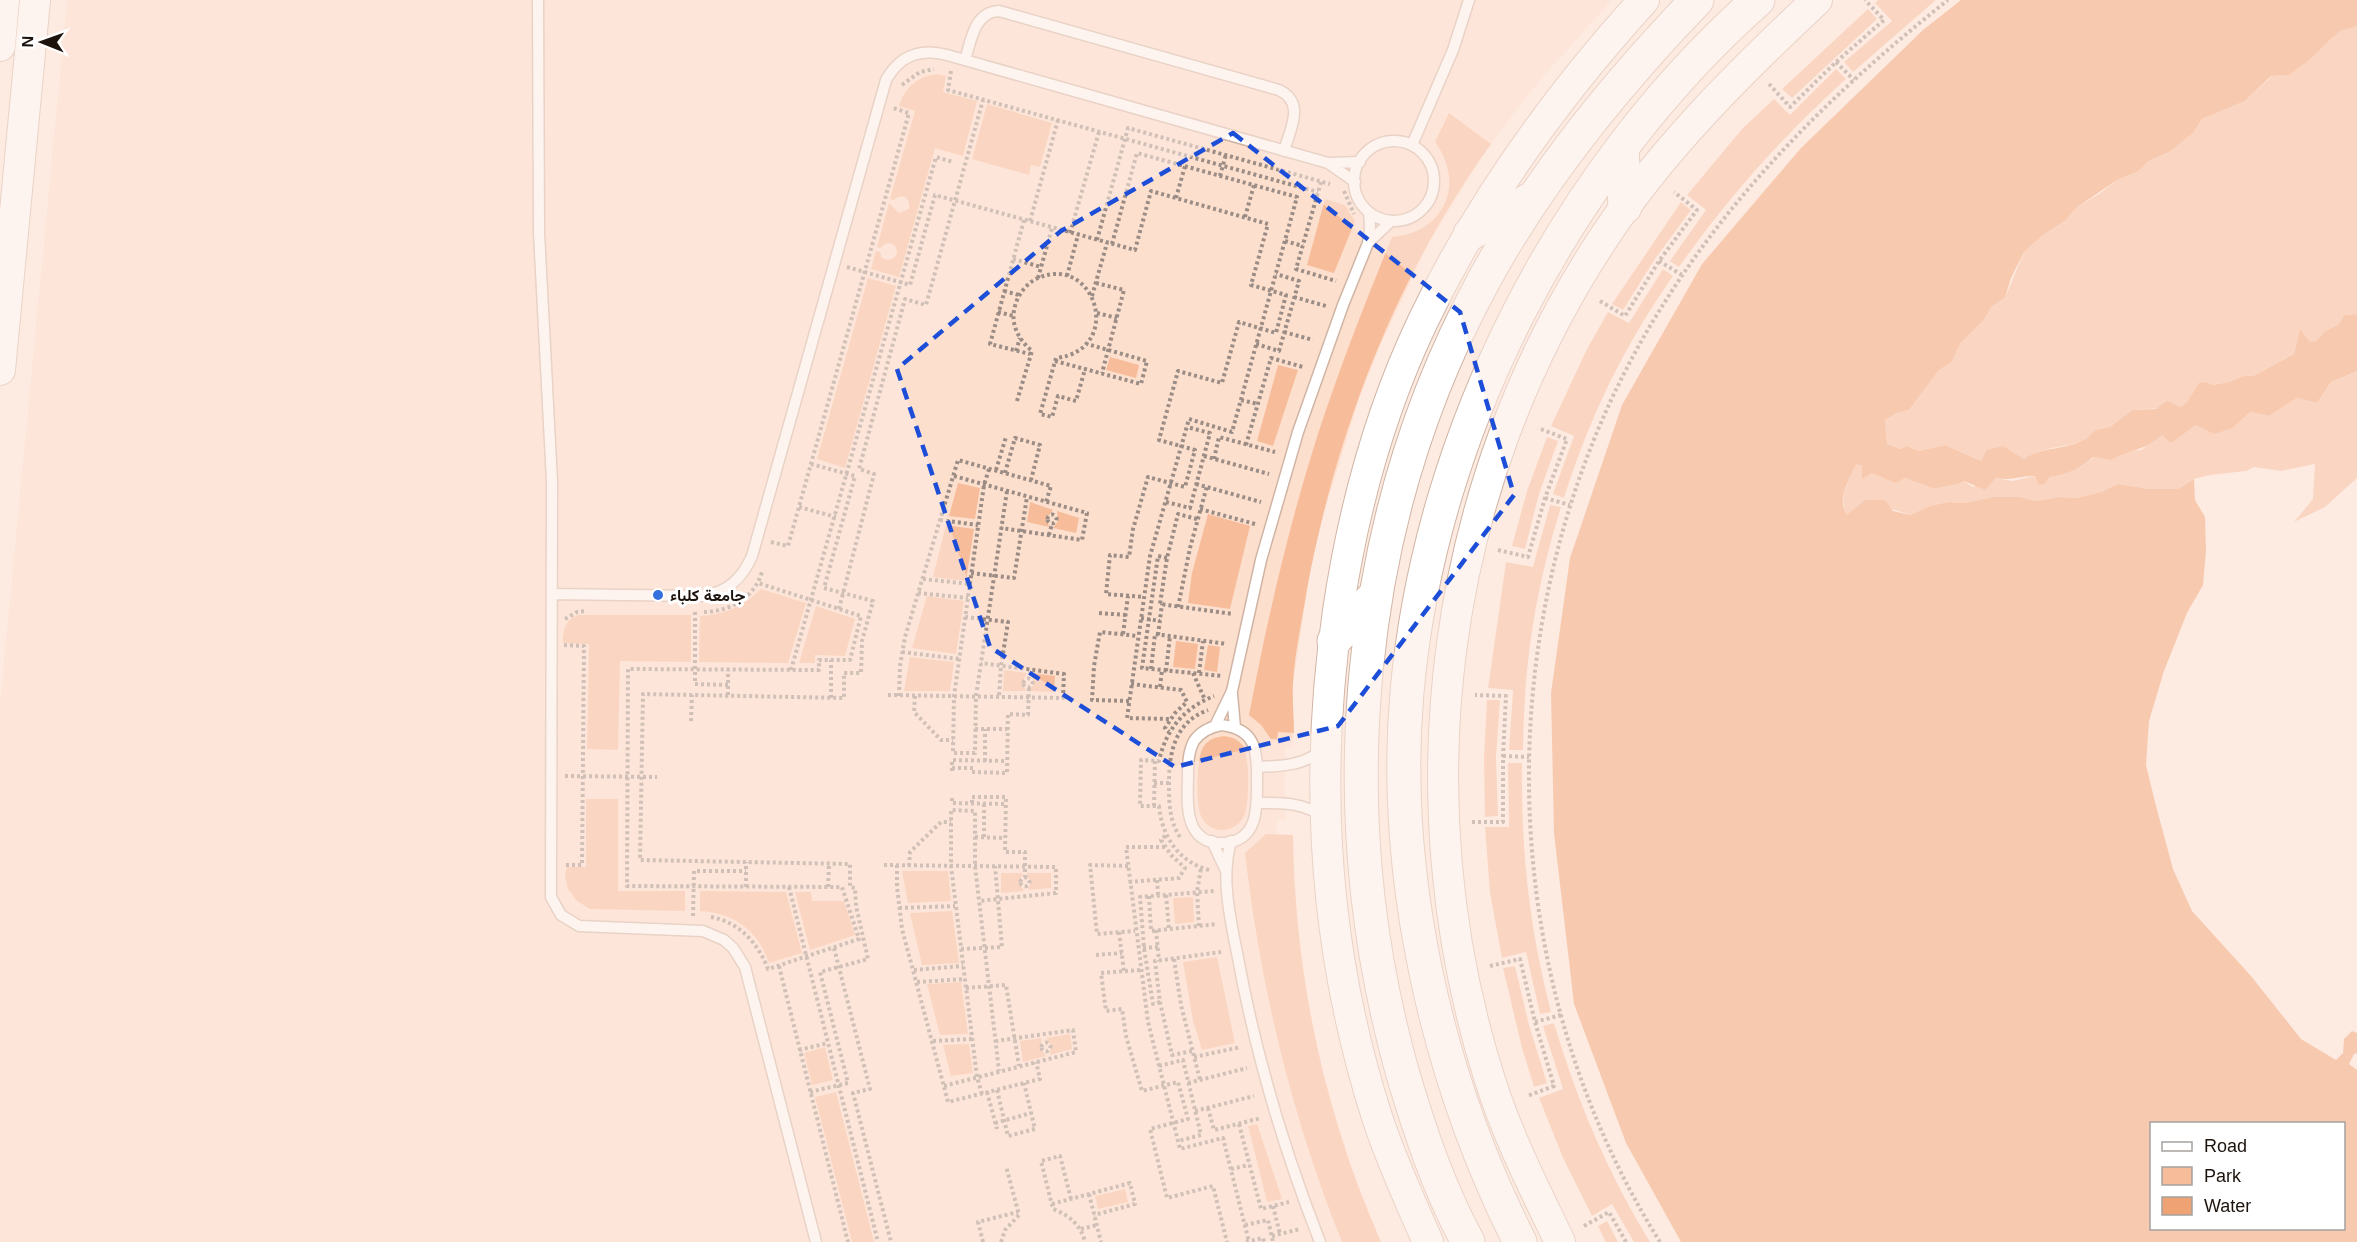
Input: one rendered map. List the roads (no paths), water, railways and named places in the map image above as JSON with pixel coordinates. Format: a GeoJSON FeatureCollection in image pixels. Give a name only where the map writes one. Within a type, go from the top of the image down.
{"type":"FeatureCollection","features":[{"type":"Feature","properties":{"kind":"highway"},"geometry":{"type":"LineString","coordinates":[[1468,1242],[1443,1187],[1408,1089],[1384,999],[1373,938],[1365,876],[1360,782],[1364,691],[1376,594],[1404,475],[1438,377],[1482,283],[1507,238],[1534,198],[1605,103],[1640,61],[1697,0]]}},
{"type":"Feature","properties":{"kind":"highway"},"geometry":{"type":"LineString","coordinates":[[1520,1242],[1488,1174],[1454,1081],[1419,936],[1408,838],[1405,739],[1407,693],[1428,568],[1446,497],[1473,418],[1514,323],[1539,277],[1579,209],[1622,148],[1664,95],[1746,7]]}},
{"type":"Feature","properties":{"kind":"highway"},"geometry":{"type":"LineString","coordinates":[[1622,148],[1625,207]]}},
{"type":"Feature","properties":{"kind":"highway"},"geometry":{"type":"LineString","coordinates":[[1470,234],[1534,198]]}},
{"type":"Feature","properties":{"kind":"highway"},"geometry":{"type":"LineString","coordinates":[[1334,641],[1376,594]]}},
{"type":"Feature","properties":{"kind":"street"},"geometry":{"type":"LineString","coordinates":[[0,46],[4,0]]}},
{"type":"Feature","properties":{"kind":"street"},"geometry":{"type":"LineString","coordinates":[[0,370],[35,0]]}},
{"type":"Feature","properties":{"kind":"street"},"geometry":{"type":"LineString","coordinates":[[1428,1242],[1378,1120],[1352,1027],[1333,921],[1325,819],[1325,747],[1328,689],[1346,560],[1356,510],[1384,414],[1422,322],[1501,183],[1563,95],[1644,0]]}},
{"type":"Feature","properties":{"kind":"street"},"geometry":{"type":"LineString","coordinates":[[1572,1234],[1521,1161],[1505,1121],[1478,1040],[1465,989],[1454,927],[1444,832],[1442,763],[1445,694],[1465,563],[1494,461],[1523,387],[1549,331],[1579,277],[1625,207],[1678,140],[1761,53],[1817,0]]}},
{"type":"Feature","properties":{"kind":"lane"},"geometry":{"type":"LineString","coordinates":[[538,0],[539,233],[551,435],[551,897],[561,915],[579,926],[703,931],[724,940],[740,957],[745,967],[816,1242]]}},
{"type":"Feature","properties":{"kind":"lane"},"geometry":{"type":"LineString","coordinates":[[1412,145],[1453,50],[1468,0]]}},
{"type":"Feature","properties":{"kind":"lane"},"geometry":{"type":"LineString","coordinates":[[965,60],[979,20],[988,13],[999,11],[1279,90],[1290,96],[1295,108],[1284,151]]}},
{"type":"Feature","properties":{"kind":"lane"},"geometry":{"type":"LineString","coordinates":[[552,594],[701,596],[721,592],[743,573],[752,556],[883,89],[891,70],[898,63],[916,53],[937,52],[1328,163],[1360,162]]}},
{"type":"Feature","properties":{"kind":"lane"},"geometry":{"type":"LineString","coordinates":[[1395,141],[1412,145],[1427,158],[1431,167],[1434,187],[1431,197],[1419,213],[1410,218],[1390,221],[1369,212],[1359,199],[1354,182],[1365,154],[1378,145],[1395,141]]}},
{"type":"Feature","properties":{"kind":"lane"},"geometry":{"type":"LineString","coordinates":[[1328,163],[1354,182]]}},
{"type":"Feature","properties":{"kind":"lane"},"geometry":{"type":"LineString","coordinates":[[1215,726],[1232,691],[1262,560],[1298,432],[1343,305],[1368,243],[1369,212]]}},
{"type":"Feature","properties":{"kind":"lane"},"geometry":{"type":"LineString","coordinates":[[1368,243],[1390,221]]}},
{"type":"Feature","properties":{"kind":"lane"},"geometry":{"type":"LineString","coordinates":[[1232,691],[1235,728]]}},
{"type":"Feature","properties":{"kind":"lane"},"geometry":{"type":"LineString","coordinates":[[1215,726],[1235,728],[1247,735],[1257,754],[1255,820],[1246,834],[1231,842],[1212,841],[1194,828],[1190,821],[1187,806],[1189,760],[1192,746],[1201,733],[1215,726]]}},
{"type":"Feature","properties":{"kind":"lane"},"geometry":{"type":"LineString","coordinates":[[1257,767],[1294,764],[1311,758],[1325,747]]}},
{"type":"Feature","properties":{"kind":"lane"},"geometry":{"type":"LineString","coordinates":[[1257,803],[1294,804],[1310,809],[1325,819]]}},
{"type":"Feature","properties":{"kind":"lane"},"geometry":{"type":"LineString","coordinates":[[1212,841],[1225,869],[1235,943],[1257,1049],[1287,1152],[1320,1242]]}},
{"type":"Feature","properties":{"kind":"lane"},"geometry":{"type":"LineString","coordinates":[[1225,869],[1231,842]]}},
{"type":"Feature","properties":{"kind":"water"},"geometry":{"type":"Polygon","coordinates":[[[1961,0],[2357,0],[2357,26],[2340,31],[2289,75],[2271,76],[2245,101],[2202,119],[2194,132],[2171,151],[2149,161],[2137,172],[2117,180],[2076,208],[2065,221],[2043,235],[2024,252],[2011,278],[2005,298],[1991,307],[1984,320],[1960,344],[1952,362],[1939,370],[1909,410],[1897,413],[1885,420],[1887,444],[1900,449],[1907,446],[1919,451],[1945,445],[1981,461],[1987,450],[2003,446],[2024,459],[2032,454],[2080,442],[2095,430],[2110,427],[2132,410],[2156,409],[2167,401],[2180,407],[2187,402],[2199,383],[2206,382],[2213,385],[2244,376],[2253,376],[2294,354],[2300,329],[2310,342],[2316,341],[2324,332],[2339,324],[2344,315],[2357,314],[2357,371],[2331,382],[2317,403],[2297,398],[2269,416],[2250,412],[2233,428],[2214,434],[2196,425],[2171,443],[2162,435],[2143,447],[2111,460],[2093,457],[2073,471],[2049,477],[2045,484],[2038,485],[2035,476],[2029,476],[1996,478],[1985,490],[1964,481],[1935,489],[1905,478],[1895,483],[1872,473],[1862,479],[1862,466],[1856,464],[1843,496],[1843,503],[1847,515],[1865,500],[1885,500],[1893,511],[1910,515],[1930,506],[1948,502],[1965,503],[1993,497],[2021,497],[2035,501],[2059,497],[2077,498],[2101,492],[2118,484],[2150,489],[2178,489],[2194,479],[2195,500],[2205,517],[2206,551],[2203,585],[2187,613],[2164,671],[2149,721],[2146,765],[2173,869],[2192,911],[2251,976],[2301,1039],[2336,1060],[2343,1053],[2344,1039],[2352,1031],[2357,1033],[2357,1053],[2354,1054],[2349,1064],[2357,1070],[2357,1242],[1681,1242],[1626,1143],[1574,1004],[1554,833],[1551,693],[1570,558],[1622,405],[1702,264],[1801,148],[1923,30],[1961,0]]]}},
{"type":"Feature","properties":{"kind":"place","name":"جامعة كلباء"},"geometry":{"type":"Point","coordinates":[658,595]}}]}
